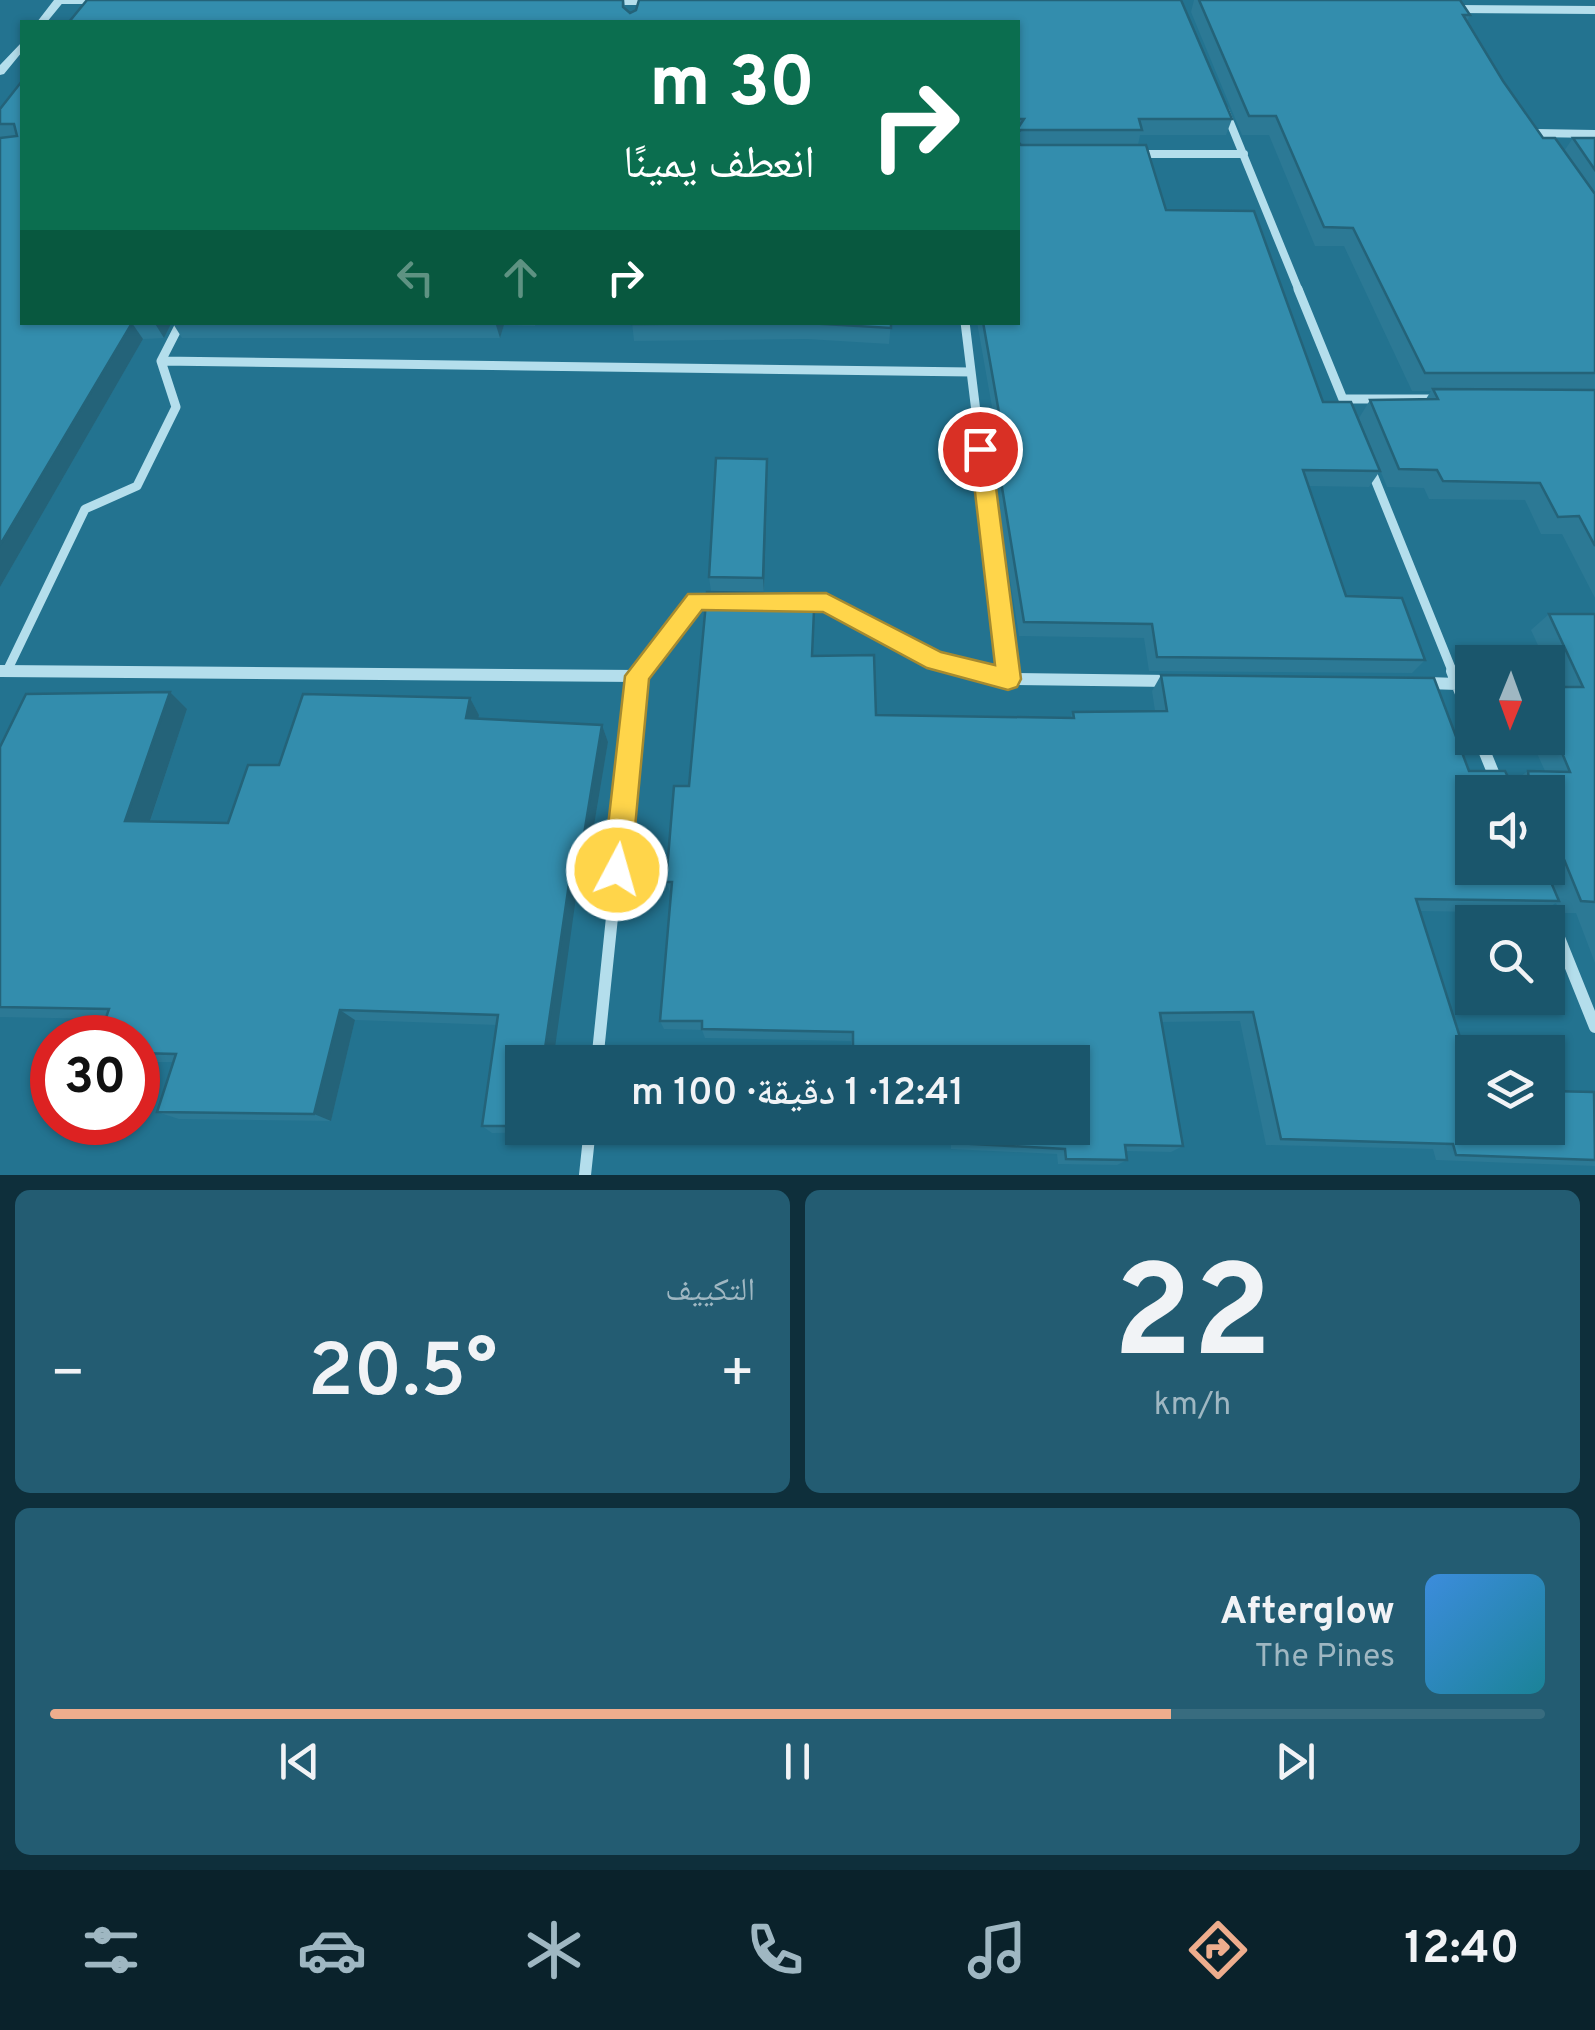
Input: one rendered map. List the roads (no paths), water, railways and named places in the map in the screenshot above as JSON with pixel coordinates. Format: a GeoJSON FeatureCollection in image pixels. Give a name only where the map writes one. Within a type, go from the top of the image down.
{"type":"FeatureCollection","features":[{"type":"Feature","properties":{"kind":"street"},"geometry":{"type":"LineString","coordinates":[[44,20],[60,0],[100,0]]}},
{"type":"Feature","properties":{"kind":"street"},"geometry":{"type":"LineString","coordinates":[[634,12],[636,0]]}},
{"type":"Feature","properties":{"kind":"street"},"geometry":{"type":"LineString","coordinates":[[596,1],[655,1]]}},
{"type":"Feature","properties":{"kind":"street"},"geometry":{"type":"LineString","coordinates":[[1464,24],[1453,8],[1595,10]]}},
{"type":"Feature","properties":{"kind":"street"},"geometry":{"type":"LineString","coordinates":[[0,72],[20,47]]}},
{"type":"Feature","properties":{"kind":"street"},"geometry":{"type":"LineString","coordinates":[[1223,104],[1358,434]]}},
{"type":"Feature","properties":{"kind":"street"},"geometry":{"type":"LineString","coordinates":[[1526,118],[1546,148]]}},
{"type":"Feature","properties":{"kind":"street"},"geometry":{"type":"LineString","coordinates":[[1536,133],[1595,134]]}},
{"type":"Feature","properties":{"kind":"street"},"geometry":{"type":"LineString","coordinates":[[1131,154],[1244,154]]}},
{"type":"Feature","properties":{"kind":"street"},"geometry":{"type":"LineString","coordinates":[[179,325],[161,361],[176,407],[137,486],[85,509],[3,671],[637,676]]}},
{"type":"Feature","properties":{"kind":"street"},"geometry":{"type":"LineString","coordinates":[[965,325],[1008,679]]}},
{"type":"Feature","properties":{"kind":"street"},"geometry":{"type":"LineString","coordinates":[[161,361],[971,372]]}},
{"type":"Feature","properties":{"kind":"street"},"geometry":{"type":"LineString","coordinates":[[1343,398],[1440,399]]}},
{"type":"Feature","properties":{"kind":"street"},"geometry":{"type":"LineString","coordinates":[[1364,452],[1455,677]]}},
{"type":"Feature","properties":{"kind":"street"},"geometry":{"type":"LineString","coordinates":[[599,1045],[637,676],[696,600],[826,603],[936,661],[1008,679],[1184,681]]}},
{"type":"Feature","properties":{"kind":"street"},"geometry":{"type":"LineString","coordinates":[[1418,683],[1455,684]]}},
{"type":"Feature","properties":{"kind":"street"},"geometry":{"type":"LineString","coordinates":[[1538,885],[1595,1027]]}},
{"type":"Feature","properties":{"kind":"street"},"geometry":{"type":"LineString","coordinates":[[585,1175],[588,1145]]}}]}
